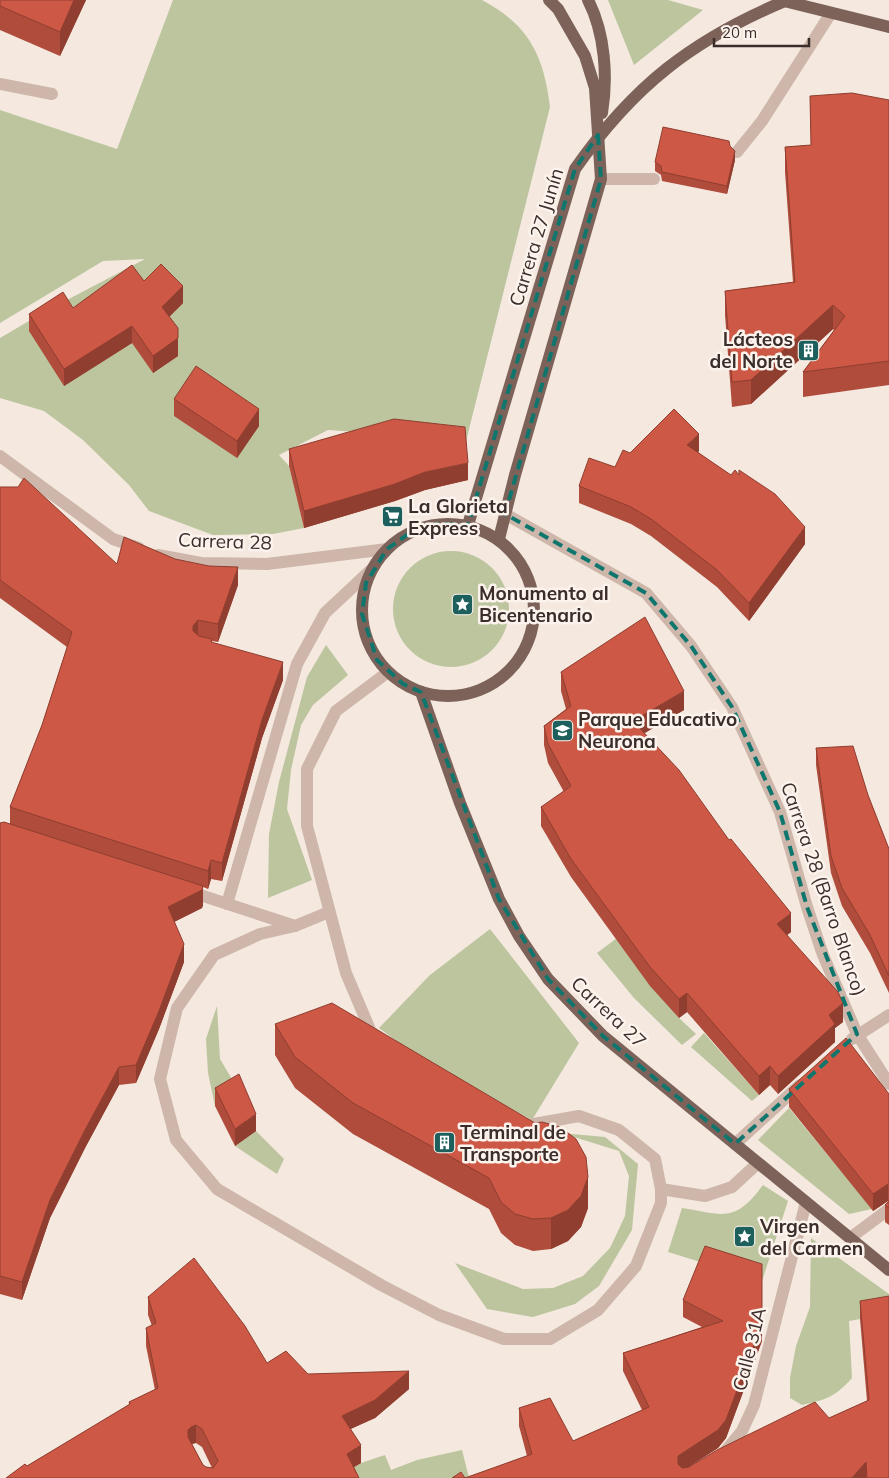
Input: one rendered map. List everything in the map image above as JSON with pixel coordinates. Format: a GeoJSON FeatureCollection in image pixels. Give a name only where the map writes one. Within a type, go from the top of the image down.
{"type":"FeatureCollection","features":[{"type":"Feature","properties":{"kind":"main road"},"geometry":{"type":"LineString","coordinates":[[499,539],[601,179],[595,88],[585,56],[558,9],[550,0]]}},
{"type":"Feature","properties":{"kind":"main road"},"geometry":{"type":"LineString","coordinates":[[588,0],[602,46],[606,91],[598,135]]}},
{"type":"Feature","properties":{"kind":"main road"},"geometry":{"type":"LineString","coordinates":[[783,1],[889,27]]}},
{"type":"Feature","properties":{"kind":"main road","name":"Carrera 27 Junín"},"geometry":{"type":"LineString","coordinates":[[468,525],[575,168],[598,135],[629,100],[664,69],[694,47],[742,19],[783,1]]}},
{"type":"Feature","properties":{"kind":"main road"},"geometry":{"type":"LineString","coordinates":[[438,524],[468,525],[499,539],[510,549],[526,571],[533,592],[535,615],[530,637],[521,657],[506,675],[487,687],[465,695],[443,696],[421,692],[403,684],[388,672],[369,646],[362,614],[362,598],[373,568],[387,549],[411,532],[438,524]]}},
{"type":"Feature","properties":{"kind":"main road","name":"Carrera 27"},"geometry":{"type":"LineString","coordinates":[[421,692],[460,803],[499,899],[519,936],[548,979],[603,1036],[889,1270]]}},
{"type":"Feature","properties":{"kind":"street"},"geometry":{"type":"LineString","coordinates":[[737,152],[762,121],[831,13]]}},
{"type":"Feature","properties":{"kind":"street"},"geometry":{"type":"LineString","coordinates":[[0,84],[52,94]]}},
{"type":"Feature","properties":{"kind":"street"},"geometry":{"type":"LineString","coordinates":[[601,179],[654,179]]}},
{"type":"Feature","properties":{"kind":"street","name":"Carrera 28"},"geometry":{"type":"LineString","coordinates":[[0,456],[114,539],[161,556],[201,563],[267,564],[387,549]]}},
{"type":"Feature","properties":{"kind":"street","name":"Carrera 28 (Barro Blanco)"},"geometry":{"type":"LineString","coordinates":[[506,514],[646,593],[696,653],[732,707],[780,812],[807,907],[823,955],[857,1034],[889,1084]]}},
{"type":"Feature","properties":{"kind":"street"},"geometry":{"type":"LineString","coordinates":[[227,904],[297,664],[325,612],[373,568]]}},
{"type":"Feature","properties":{"kind":"street"},"geometry":{"type":"LineString","coordinates":[[281,663],[297,664]]}},
{"type":"Feature","properties":{"kind":"street"},"geometry":{"type":"LineString","coordinates":[[386,1043],[371,1032],[346,973],[307,826],[307,769],[336,711],[388,672]]}},
{"type":"Feature","properties":{"kind":"street"},"geometry":{"type":"LineString","coordinates":[[180,889],[295,926]]}},
{"type":"Feature","properties":{"kind":"street"},"geometry":{"type":"LineString","coordinates":[[329,912],[295,926],[260,934],[214,956],[177,1008],[160,1079],[176,1140],[217,1189],[381,1285],[439,1315],[504,1339],[550,1339],[598,1310],[636,1266],[661,1203],[661,1189],[655,1159],[619,1130],[579,1116],[526,1125],[518,1121]]}},
{"type":"Feature","properties":{"kind":"street"},"geometry":{"type":"LineString","coordinates":[[842,1047],[857,1034],[889,1015]]}},
{"type":"Feature","properties":{"kind":"street"},"geometry":{"type":"LineString","coordinates":[[735,1144],[806,1080]]}},
{"type":"Feature","properties":{"kind":"street"},"geometry":{"type":"LineString","coordinates":[[661,1189],[705,1196],[732,1187],[758,1163]]}},
{"type":"Feature","properties":{"kind":"street","name":"Calle 31A"},"geometry":{"type":"LineString","coordinates":[[716,1459],[724,1454],[742,1431],[754,1405],[806,1202]]}},
{"type":"Feature","properties":{"kind":"street"},"geometry":{"type":"LineString","coordinates":[[850,1238],[889,1209]]}},
{"type":"Feature","properties":{"kind":"highlighted area"},"geometry":{"type":"Polygon","coordinates":[[[598,135],[601,179],[505,514],[646,593],[691,646],[732,707],[780,812],[807,907],[857,1034],[735,1144],[603,1036],[548,979],[499,899],[421,692],[403,684],[377,660],[362,614],[366,583],[387,549],[411,532],[438,524],[468,525],[575,169],[598,135]]]}},
{"type":"Feature","properties":{"kind":"green space"},"geometry":{"type":"Polygon","coordinates":[[[173,0],[482,0],[512,20],[523,31],[538,57],[543,72],[550,107],[465,445],[402,435],[328,430],[279,455],[289,466],[304,528],[273,534],[213,535],[149,511],[129,485],[83,440],[44,411],[0,398],[0,338],[46,311],[145,259],[103,261],[0,323],[0,110],[117,149],[173,0]]]}},
{"type":"Feature","properties":{"kind":"green space"},"geometry":{"type":"Polygon","coordinates":[[[608,0],[668,0],[703,10],[634,65],[608,0]]]}},
{"type":"Feature","properties":{"kind":"green space"},"geometry":{"type":"Polygon","coordinates":[[[451,551],[473,555],[483,560],[492,568],[500,577],[505,587],[509,609],[505,631],[500,641],[492,650],[483,658],[473,663],[451,667],[429,663],[419,658],[410,650],[402,641],[397,631],[393,609],[397,587],[402,577],[410,568],[419,560],[429,555],[451,551]]]}},
{"type":"Feature","properties":{"kind":"green space"},"geometry":{"type":"Polygon","coordinates":[[[326,645],[348,675],[313,705],[301,725],[291,770],[287,809],[312,880],[268,898],[269,834],[279,782],[307,677],[326,645]]]}},
{"type":"Feature","properties":{"kind":"green space"},"geometry":{"type":"Polygon","coordinates":[[[490,929],[579,1043],[532,1120],[425,1062],[379,1028],[430,975],[490,929]]]}},
{"type":"Feature","properties":{"kind":"green space"},"geometry":{"type":"Polygon","coordinates":[[[617,938],[679,1018],[696,1034],[682,1045],[634,998],[597,953],[617,938]]]}},
{"type":"Feature","properties":{"kind":"green space"},"geometry":{"type":"Polygon","coordinates":[[[217,1006],[220,1059],[239,1091],[215,1106],[208,1073],[206,1039],[217,1006]]]}},
{"type":"Feature","properties":{"kind":"green space"},"geometry":{"type":"Polygon","coordinates":[[[704,1033],[759,1095],[752,1101],[691,1047],[704,1033]]]}},
{"type":"Feature","properties":{"kind":"green space"},"geometry":{"type":"Polygon","coordinates":[[[789,1108],[872,1209],[849,1214],[758,1140],[789,1108]]]}},
{"type":"Feature","properties":{"kind":"green space"},"geometry":{"type":"Polygon","coordinates":[[[256,1131],[284,1159],[277,1174],[235,1146],[256,1131]]]}},
{"type":"Feature","properties":{"kind":"green space"},"geometry":{"type":"Polygon","coordinates":[[[561,1133],[605,1137],[638,1164],[632,1230],[599,1286],[575,1304],[533,1317],[487,1309],[455,1263],[523,1289],[553,1288],[583,1276],[610,1248],[625,1216],[629,1176],[619,1151],[561,1133]]]}},
{"type":"Feature","properties":{"kind":"green space"},"geometry":{"type":"Polygon","coordinates":[[[763,1185],[788,1201],[762,1281],[668,1252],[682,1208],[719,1214],[736,1211],[744,1206],[763,1185]]]}},
{"type":"Feature","properties":{"kind":"green space"},"geometry":{"type":"Polygon","coordinates":[[[811,1238],[889,1294],[889,1314],[849,1321],[852,1378],[830,1397],[802,1405],[790,1398],[790,1378],[796,1346],[810,1307],[811,1238]]]}},
{"type":"Feature","properties":{"kind":"green space"},"geometry":{"type":"Polygon","coordinates":[[[462,1450],[469,1478],[350,1478],[347,1471],[361,1463],[385,1455],[391,1470],[417,1460],[462,1450]]]}},
{"type":"Feature","properties":{"kind":"building"},"geometry":{"type":"Polygon","coordinates":[[[0,0],[74,0],[60,32],[0,6],[0,0]]]}},
{"type":"Feature","properties":{"kind":"building"},"geometry":{"type":"Polygon","coordinates":[[[852,93],[889,100],[889,361],[803,372],[845,316],[833,305],[751,380],[732,382],[725,291],[795,282],[785,147],[811,145],[810,96],[852,93]]]}},
{"type":"Feature","properties":{"kind":"building"},"geometry":{"type":"Polygon","coordinates":[[[663,127],[729,141],[730,146],[735,151],[727,186],[662,172],[661,166],[655,162],[663,127]]]}},
{"type":"Feature","properties":{"kind":"building"},"geometry":{"type":"Polygon","coordinates":[[[161,264],[183,286],[162,307],[178,328],[178,338],[153,356],[132,326],[64,369],[29,314],[63,292],[73,308],[132,265],[144,281],[161,264]]]}},
{"type":"Feature","properties":{"kind":"building"},"geometry":{"type":"Polygon","coordinates":[[[196,366],[259,409],[237,441],[174,399],[196,366]]]}},
{"type":"Feature","properties":{"kind":"building"},"geometry":{"type":"Polygon","coordinates":[[[674,409],[699,434],[687,445],[731,475],[735,470],[739,475],[739,470],[775,494],[805,527],[749,603],[717,570],[651,519],[631,507],[579,486],[589,458],[615,467],[623,450],[630,453],[674,409]]]}},
{"type":"Feature","properties":{"kind":"building"},"geometry":{"type":"Polygon","coordinates":[[[394,419],[465,427],[468,463],[425,472],[395,484],[304,511],[289,449],[394,419]]]}},
{"type":"Feature","properties":{"kind":"building"},"geometry":{"type":"Polygon","coordinates":[[[24,478],[117,564],[124,537],[175,559],[209,566],[238,567],[218,624],[198,620],[193,626],[193,631],[199,636],[212,639],[211,642],[283,662],[262,720],[222,863],[211,860],[208,871],[10,807],[42,725],[72,632],[0,580],[0,487],[18,487],[24,478]]]}},
{"type":"Feature","properties":{"kind":"building"},"geometry":{"type":"Polygon","coordinates":[[[645,617],[684,691],[633,721],[679,770],[729,840],[731,839],[791,913],[777,924],[838,992],[843,1003],[829,1015],[835,1024],[778,1076],[770,1066],[759,1076],[687,993],[679,999],[650,967],[571,859],[541,807],[571,786],[548,744],[544,726],[571,706],[561,672],[645,617]]]}},
{"type":"Feature","properties":{"kind":"building"},"geometry":{"type":"Polygon","coordinates":[[[853,746],[868,795],[889,849],[889,976],[870,935],[842,888],[831,856],[816,748],[853,746]]]}},
{"type":"Feature","properties":{"kind":"building"},"geometry":{"type":"Polygon","coordinates":[[[4,822],[203,886],[202,890],[168,907],[184,944],[159,1011],[136,1065],[119,1067],[85,1130],[50,1200],[22,1282],[0,1276],[0,823],[4,822]]]}},
{"type":"Feature","properties":{"kind":"building","name":"Terminal de Transporte"},"geometry":{"type":"Polygon","coordinates":[[[332,1003],[535,1123],[542,1122],[560,1127],[576,1139],[586,1157],[588,1177],[581,1196],[568,1210],[551,1218],[533,1219],[515,1214],[501,1202],[489,1178],[353,1103],[295,1057],[275,1024],[332,1003]]]}},
{"type":"Feature","properties":{"kind":"building"},"geometry":{"type":"Polygon","coordinates":[[[846,1038],[889,1094],[889,1184],[873,1194],[789,1089],[846,1038]]]}},
{"type":"Feature","properties":{"kind":"building"},"geometry":{"type":"Polygon","coordinates":[[[239,1074],[256,1114],[235,1129],[215,1088],[239,1074]]]}},
{"type":"Feature","properties":{"kind":"building"},"geometry":{"type":"Polygon","coordinates":[[[705,1246],[762,1264],[762,1323],[726,1420],[718,1430],[678,1456],[678,1464],[682,1468],[689,1467],[717,1450],[815,1402],[829,1418],[869,1400],[860,1301],[889,1296],[889,1478],[867,1478],[866,1462],[852,1478],[465,1478],[532,1454],[519,1408],[550,1398],[573,1441],[649,1407],[623,1353],[723,1321],[683,1300],[705,1246]]]}},
{"type":"Feature","properties":{"kind":"building"},"geometry":{"type":"Polygon","coordinates":[[[194,1258],[245,1326],[267,1363],[286,1351],[308,1374],[409,1371],[375,1400],[342,1416],[361,1445],[347,1454],[359,1478],[6,1478],[25,1464],[27,1466],[130,1404],[129,1402],[158,1388],[146,1328],[156,1323],[148,1297],[194,1258]],[[196,1425],[191,1427],[188,1430],[188,1437],[203,1465],[213,1468],[218,1461],[202,1429],[196,1425]]]}},
{"type":"Feature","properties":{"kind":"building"},"geometry":{"type":"Polygon","coordinates":[[[461,1472],[465,1478],[452,1478],[461,1472]]]}},
{"type":"Feature","properties":{"kind":"place","name":"Lácteos del Norte"},"geometry":{"type":"Point","coordinates":[809,350]}},
{"type":"Feature","properties":{"kind":"place","name":"La Glorieta Express"},"geometry":{"type":"Point","coordinates":[392,517]}},
{"type":"Feature","properties":{"kind":"place","name":"Monumento al Bicentenario"},"geometry":{"type":"Point","coordinates":[463,604]}},
{"type":"Feature","properties":{"kind":"place","name":"Parque Educativo Neurona"},"geometry":{"type":"Point","coordinates":[562,730]}},
{"type":"Feature","properties":{"kind":"place","name":"Terminal de Transporte"},"geometry":{"type":"Point","coordinates":[444,1143]}},
{"type":"Feature","properties":{"kind":"place","name":"Virgen del Carmen"},"geometry":{"type":"Point","coordinates":[744,1237]}}]}
